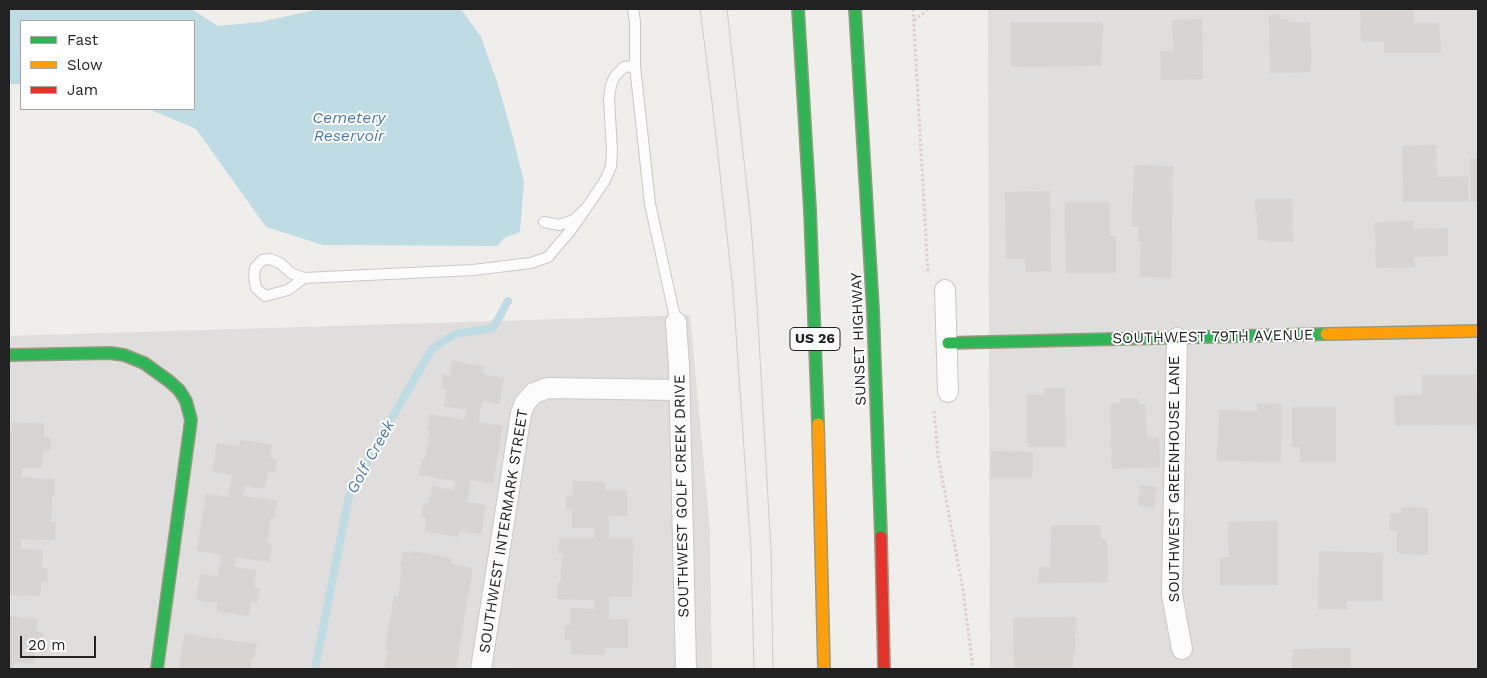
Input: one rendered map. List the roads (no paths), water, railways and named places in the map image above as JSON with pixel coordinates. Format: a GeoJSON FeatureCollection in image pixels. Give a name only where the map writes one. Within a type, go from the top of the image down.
{"type":"FeatureCollection","features":[{"type":"Feature","properties":{"kind":"main road","name":"US 26"},"geometry":{"type":"LineString","coordinates":[[798,9],[810,210],[824,669]]}},
{"type":"Feature","properties":{"kind":"main road","name":"SUNSET HIGHWAY"},"geometry":{"type":"LineString","coordinates":[[855,9],[873,310],[884,669]]}},
{"type":"Feature","properties":{"kind":"main road","name":"SOUTHWEST 79TH AVENUE"},"geometry":{"type":"LineString","coordinates":[[948,343],[1478,331]]}},
{"type":"Feature","properties":{"kind":"main road"},"geometry":{"type":"LineString","coordinates":[[9,356],[110,353],[124,355],[144,363],[169,381],[186,401],[191,420],[157,669]]}},
{"type":"Feature","properties":{"kind":"street"},"geometry":{"type":"LineString","coordinates":[[944,290],[948,343],[948,392]]}},
{"type":"Feature","properties":{"kind":"street","name":"SOUTHWEST GOLF CREEK DRIVE"},"geometry":{"type":"LineString","coordinates":[[676,322],[680,366],[686,669]]}},
{"type":"Feature","properties":{"kind":"street","name":"SOUTHWEST GREENHOUSE LANE"},"geometry":{"type":"LineString","coordinates":[[1176,338],[1172,595],[1182,649]]}},
{"type":"Feature","properties":{"kind":"street","name":"SOUTHWEST INTERMARK STREET"},"geometry":{"type":"LineString","coordinates":[[481,669],[521,413],[527,400],[537,391],[548,388],[679,390]]}},
{"type":"Feature","properties":{"kind":"lane"},"geometry":{"type":"LineString","coordinates":[[633,9],[635,22],[635,66],[650,204],[676,322]]}},
{"type":"Feature","properties":{"kind":"lane"},"geometry":{"type":"LineString","coordinates":[[304,278],[288,290],[265,296],[256,288],[255,268],[262,260],[270,259],[304,278],[473,270],[531,263],[548,257],[571,230],[604,182],[611,167],[611,85],[615,76],[624,67],[635,66]]}},
{"type":"Feature","properties":{"kind":"lane"},"geometry":{"type":"LineString","coordinates":[[544,222],[559,225],[574,220],[587,207]]}},
{"type":"Feature","properties":{"kind":"water","name":"Cemetery Reservoir"},"geometry":{"type":"Polygon","coordinates":[[[9,9],[191,9],[218,26],[260,22],[320,9],[461,9],[481,37],[498,85],[512,134],[524,182],[520,232],[504,238],[498,246],[323,245],[266,227],[196,129],[151,110],[195,110],[195,20],[20,20],[20,84],[9,84],[9,9]]]}},
{"type":"Feature","properties":{"kind":"waterway","name":"Golf Creek"},"geometry":{"type":"LineString","coordinates":[[315,669],[349,496],[432,349],[455,334],[493,328],[508,301]]}},
{"type":"Feature","properties":{"kind":"tram line"},"geometry":{"type":"LineString","coordinates":[[700,9],[733,290],[751,550],[754,669]]}},
{"type":"Feature","properties":{"kind":"tram line"},"geometry":{"type":"LineString","coordinates":[[727,9],[751,224],[757,306],[771,550],[773,669]]}}]}
